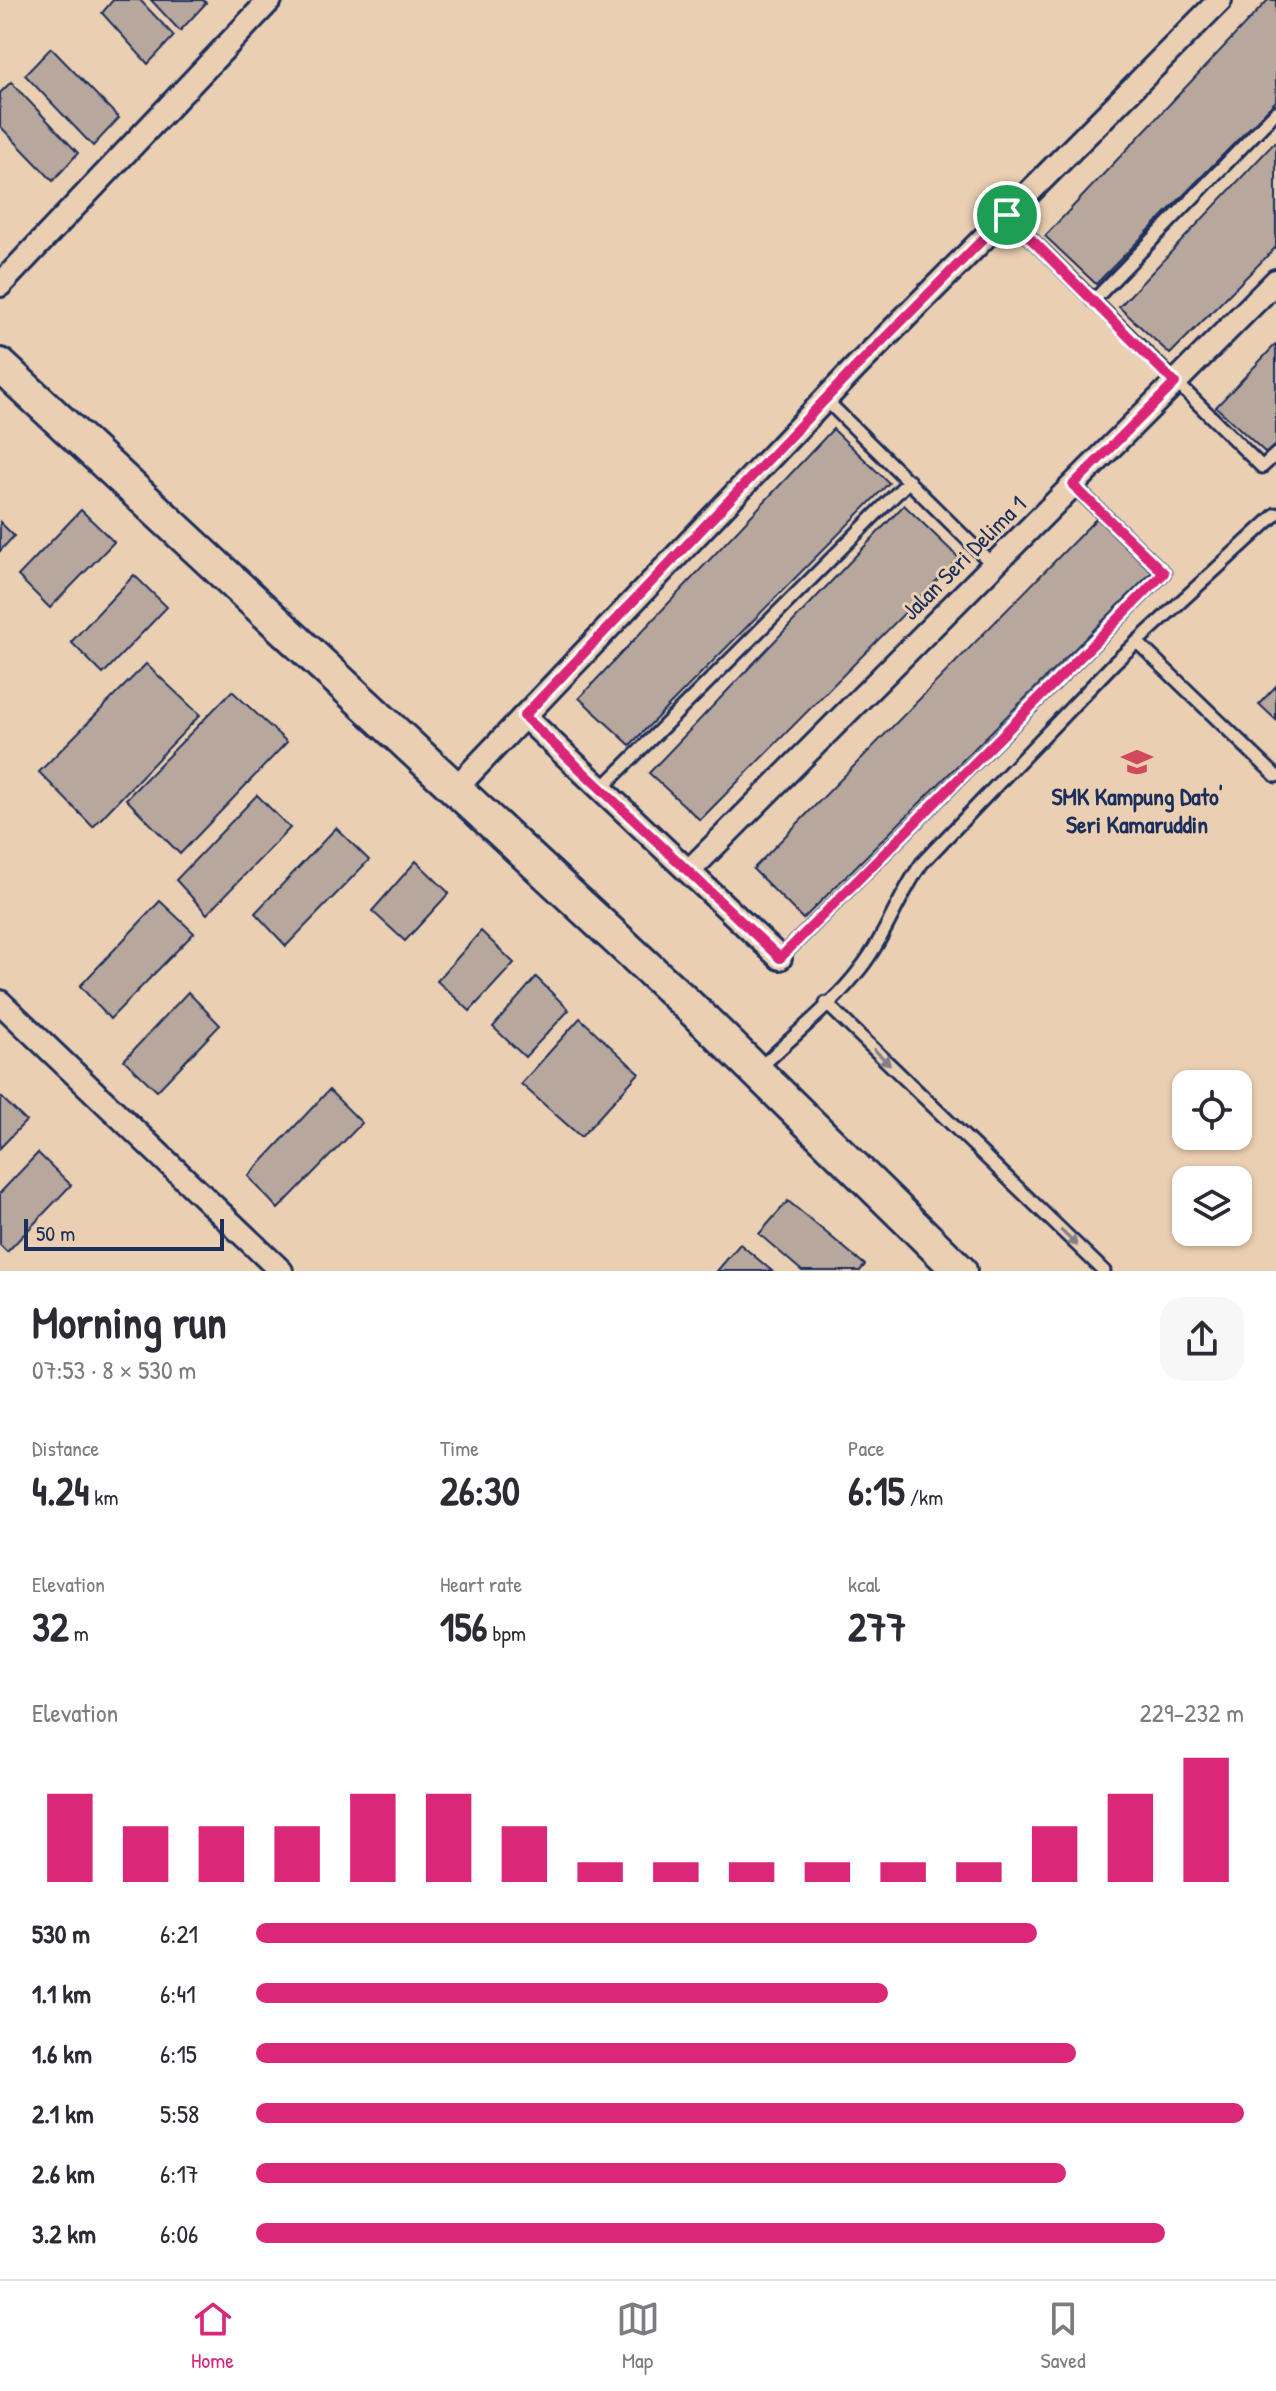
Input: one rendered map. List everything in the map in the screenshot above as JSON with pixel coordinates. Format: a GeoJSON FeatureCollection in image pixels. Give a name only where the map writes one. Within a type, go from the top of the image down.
{"type":"FeatureCollection","features":[{"type":"Feature","properties":{"kind":"street"},"geometry":{"type":"LineString","coordinates":[[0,285],[270,0]]}},
{"type":"Feature","properties":{"kind":"street"},"geometry":{"type":"LineString","coordinates":[[455,789],[826,400],[1220,0]]}},
{"type":"Feature","properties":{"kind":"street","name":"Jalan Seri Delima 1"},"geometry":{"type":"LineString","coordinates":[[689,871],[1276,281]]}},
{"type":"Feature","properties":{"kind":"street"},"geometry":{"type":"LineString","coordinates":[[5,378],[455,789],[756,1072],[948,1267]]}},
{"type":"Feature","properties":{"kind":"street"},"geometry":{"type":"LineString","coordinates":[[524,716],[780,958]]}},
{"type":"Feature","properties":{"kind":"street"},"geometry":{"type":"LineString","coordinates":[[0,1002],[281,1271]]}},
{"type":"Feature","properties":{"kind":"lane"},"geometry":{"type":"LineString","coordinates":[[1093,301],[1276,112]]}},
{"type":"Feature","properties":{"kind":"lane"},"geometry":{"type":"LineString","coordinates":[[1007,215],[1262,467],[1276,454]]}},
{"type":"Feature","properties":{"kind":"lane"},"geometry":{"type":"LineString","coordinates":[[826,400],[993,565]]}},
{"type":"Feature","properties":{"kind":"lane"},"geometry":{"type":"LineString","coordinates":[[601,789],[909,481]]}},
{"type":"Feature","properties":{"kind":"lane"},"geometry":{"type":"LineString","coordinates":[[780,958],[1164,573],[1073,485]]}},
{"type":"Feature","properties":{"kind":"lane"},"geometry":{"type":"LineString","coordinates":[[756,1072],[859,971],[878,942],[903,889],[922,863],[1137,642],[1276,514]]}},
{"type":"Feature","properties":{"kind":"lane"},"geometry":{"type":"LineString","coordinates":[[1137,642],[1276,776]]}},
{"type":"Feature","properties":{"kind":"lane"},"geometry":{"type":"LineString","coordinates":[[826,1003],[1104,1271]]}},
{"type":"Feature","properties":{"kind":"building"},"geometry":{"type":"Polygon","coordinates":[[[113,0],[140,0],[174,36],[148,64],[102,13],[113,0]]]}},
{"type":"Feature","properties":{"kind":"building"},"geometry":{"type":"Polygon","coordinates":[[[151,0],[203,0],[206,3],[180,31],[151,0]]]}},
{"type":"Feature","properties":{"kind":"building"},"geometry":{"type":"Polygon","coordinates":[[[1268,0],[1276,0],[1276,101],[1096,284],[1045,236],[1268,0]]]}},
{"type":"Feature","properties":{"kind":"building"},"geometry":{"type":"Polygon","coordinates":[[[51,48],[119,118],[93,146],[25,75],[51,48]]]}},
{"type":"Feature","properties":{"kind":"building"},"geometry":{"type":"Polygon","coordinates":[[[11,82],[78,153],[53,181],[0,126],[0,93],[11,82]]]}},
{"type":"Feature","properties":{"kind":"building"},"geometry":{"type":"Polygon","coordinates":[[[1276,141],[1276,247],[1170,354],[1119,307],[1276,141]]]}},
{"type":"Feature","properties":{"kind":"building"},"geometry":{"type":"Polygon","coordinates":[[[1276,344],[1276,445],[1267,454],[1216,407],[1276,344]]]}},
{"type":"Feature","properties":{"kind":"building"},"geometry":{"type":"Polygon","coordinates":[[[833,429],[889,483],[630,745],[579,698],[833,429]]]}},
{"type":"Feature","properties":{"kind":"building"},"geometry":{"type":"Polygon","coordinates":[[[904,505],[959,558],[700,820],[649,773],[904,505]]]}},
{"type":"Feature","properties":{"kind":"building"},"geometry":{"type":"Polygon","coordinates":[[[81,510],[114,542],[50,608],[18,576],[81,510]]]}},
{"type":"Feature","properties":{"kind":"building"},"geometry":{"type":"Polygon","coordinates":[[[1097,518],[1152,572],[803,919],[753,869],[1097,518]]]}},
{"type":"Feature","properties":{"kind":"building"},"geometry":{"type":"Polygon","coordinates":[[[0,522],[14,536],[0,551],[0,522]]]}},
{"type":"Feature","properties":{"kind":"building"},"geometry":{"type":"Polygon","coordinates":[[[134,575],[167,607],[103,674],[71,642],[134,575]]]}},
{"type":"Feature","properties":{"kind":"building"},"geometry":{"type":"Polygon","coordinates":[[[146,664],[200,715],[93,827],[39,772],[146,664]]]}},
{"type":"Feature","properties":{"kind":"building"},"geometry":{"type":"Polygon","coordinates":[[[1276,686],[1276,720],[1259,704],[1276,686]]]}},
{"type":"Feature","properties":{"kind":"building"},"geometry":{"type":"Polygon","coordinates":[[[232,691],[287,742],[180,854],[126,799],[232,691]]]}},
{"type":"Feature","properties":{"kind":"building"},"geometry":{"type":"Polygon","coordinates":[[[257,795],[290,828],[207,914],[176,880],[257,795]]]}},
{"type":"Feature","properties":{"kind":"building"},"geometry":{"type":"Polygon","coordinates":[[[336,828],[369,860],[286,946],[255,913],[336,828]]]}},
{"type":"Feature","properties":{"kind":"building"},"geometry":{"type":"Polygon","coordinates":[[[416,861],[449,893],[405,941],[372,911],[416,861]]]}},
{"type":"Feature","properties":{"kind":"building"},"geometry":{"type":"Polygon","coordinates":[[[160,901],[194,933],[110,1019],[80,986],[160,901]]]}},
{"type":"Feature","properties":{"kind":"building"},"geometry":{"type":"Polygon","coordinates":[[[481,931],[514,963],[470,1011],[437,981],[481,931]]]}},
{"type":"Feature","properties":{"kind":"building"},"geometry":{"type":"Polygon","coordinates":[[[536,977],[569,1010],[525,1057],[493,1027],[536,977]]]}},
{"type":"Feature","properties":{"kind":"building"},"geometry":{"type":"Polygon","coordinates":[[[188,992],[220,1025],[157,1091],[124,1060],[188,992]]]}},
{"type":"Feature","properties":{"kind":"building"},"geometry":{"type":"Polygon","coordinates":[[[580,1018],[639,1073],[581,1137],[521,1084],[580,1018]]]}},
{"type":"Feature","properties":{"kind":"building"},"geometry":{"type":"Polygon","coordinates":[[[329,1090],[362,1123],[278,1209],[248,1176],[329,1090]]]}},
{"type":"Feature","properties":{"kind":"building"},"geometry":{"type":"Polygon","coordinates":[[[0,1096],[26,1121],[0,1148],[0,1096]]]}},
{"type":"Feature","properties":{"kind":"building"},"geometry":{"type":"Polygon","coordinates":[[[38,1153],[71,1185],[7,1252],[0,1245],[0,1193],[38,1153]]]}},
{"type":"Feature","properties":{"kind":"building"},"geometry":{"type":"Polygon","coordinates":[[[788,1201],[865,1265],[860,1271],[802,1271],[759,1234],[788,1201]]]}},
{"type":"Feature","properties":{"kind":"building"},"geometry":{"type":"Polygon","coordinates":[[[740,1244],[772,1271],[717,1271],[740,1244]]]}},
{"type":"Feature","properties":{"kind":"place","name":"SMK Kampung Dato' Seri Kamaruddin"},"geometry":{"type":"Point","coordinates":[1137,762]}},
{"type":"Feature","properties":{"kind":"route"},"geometry":{"type":"LineString","coordinates":[[1007,215],[1175,383],[1073,485],[1164,573],[780,958],[524,716],[855,368],[1007,215]]}}]}
